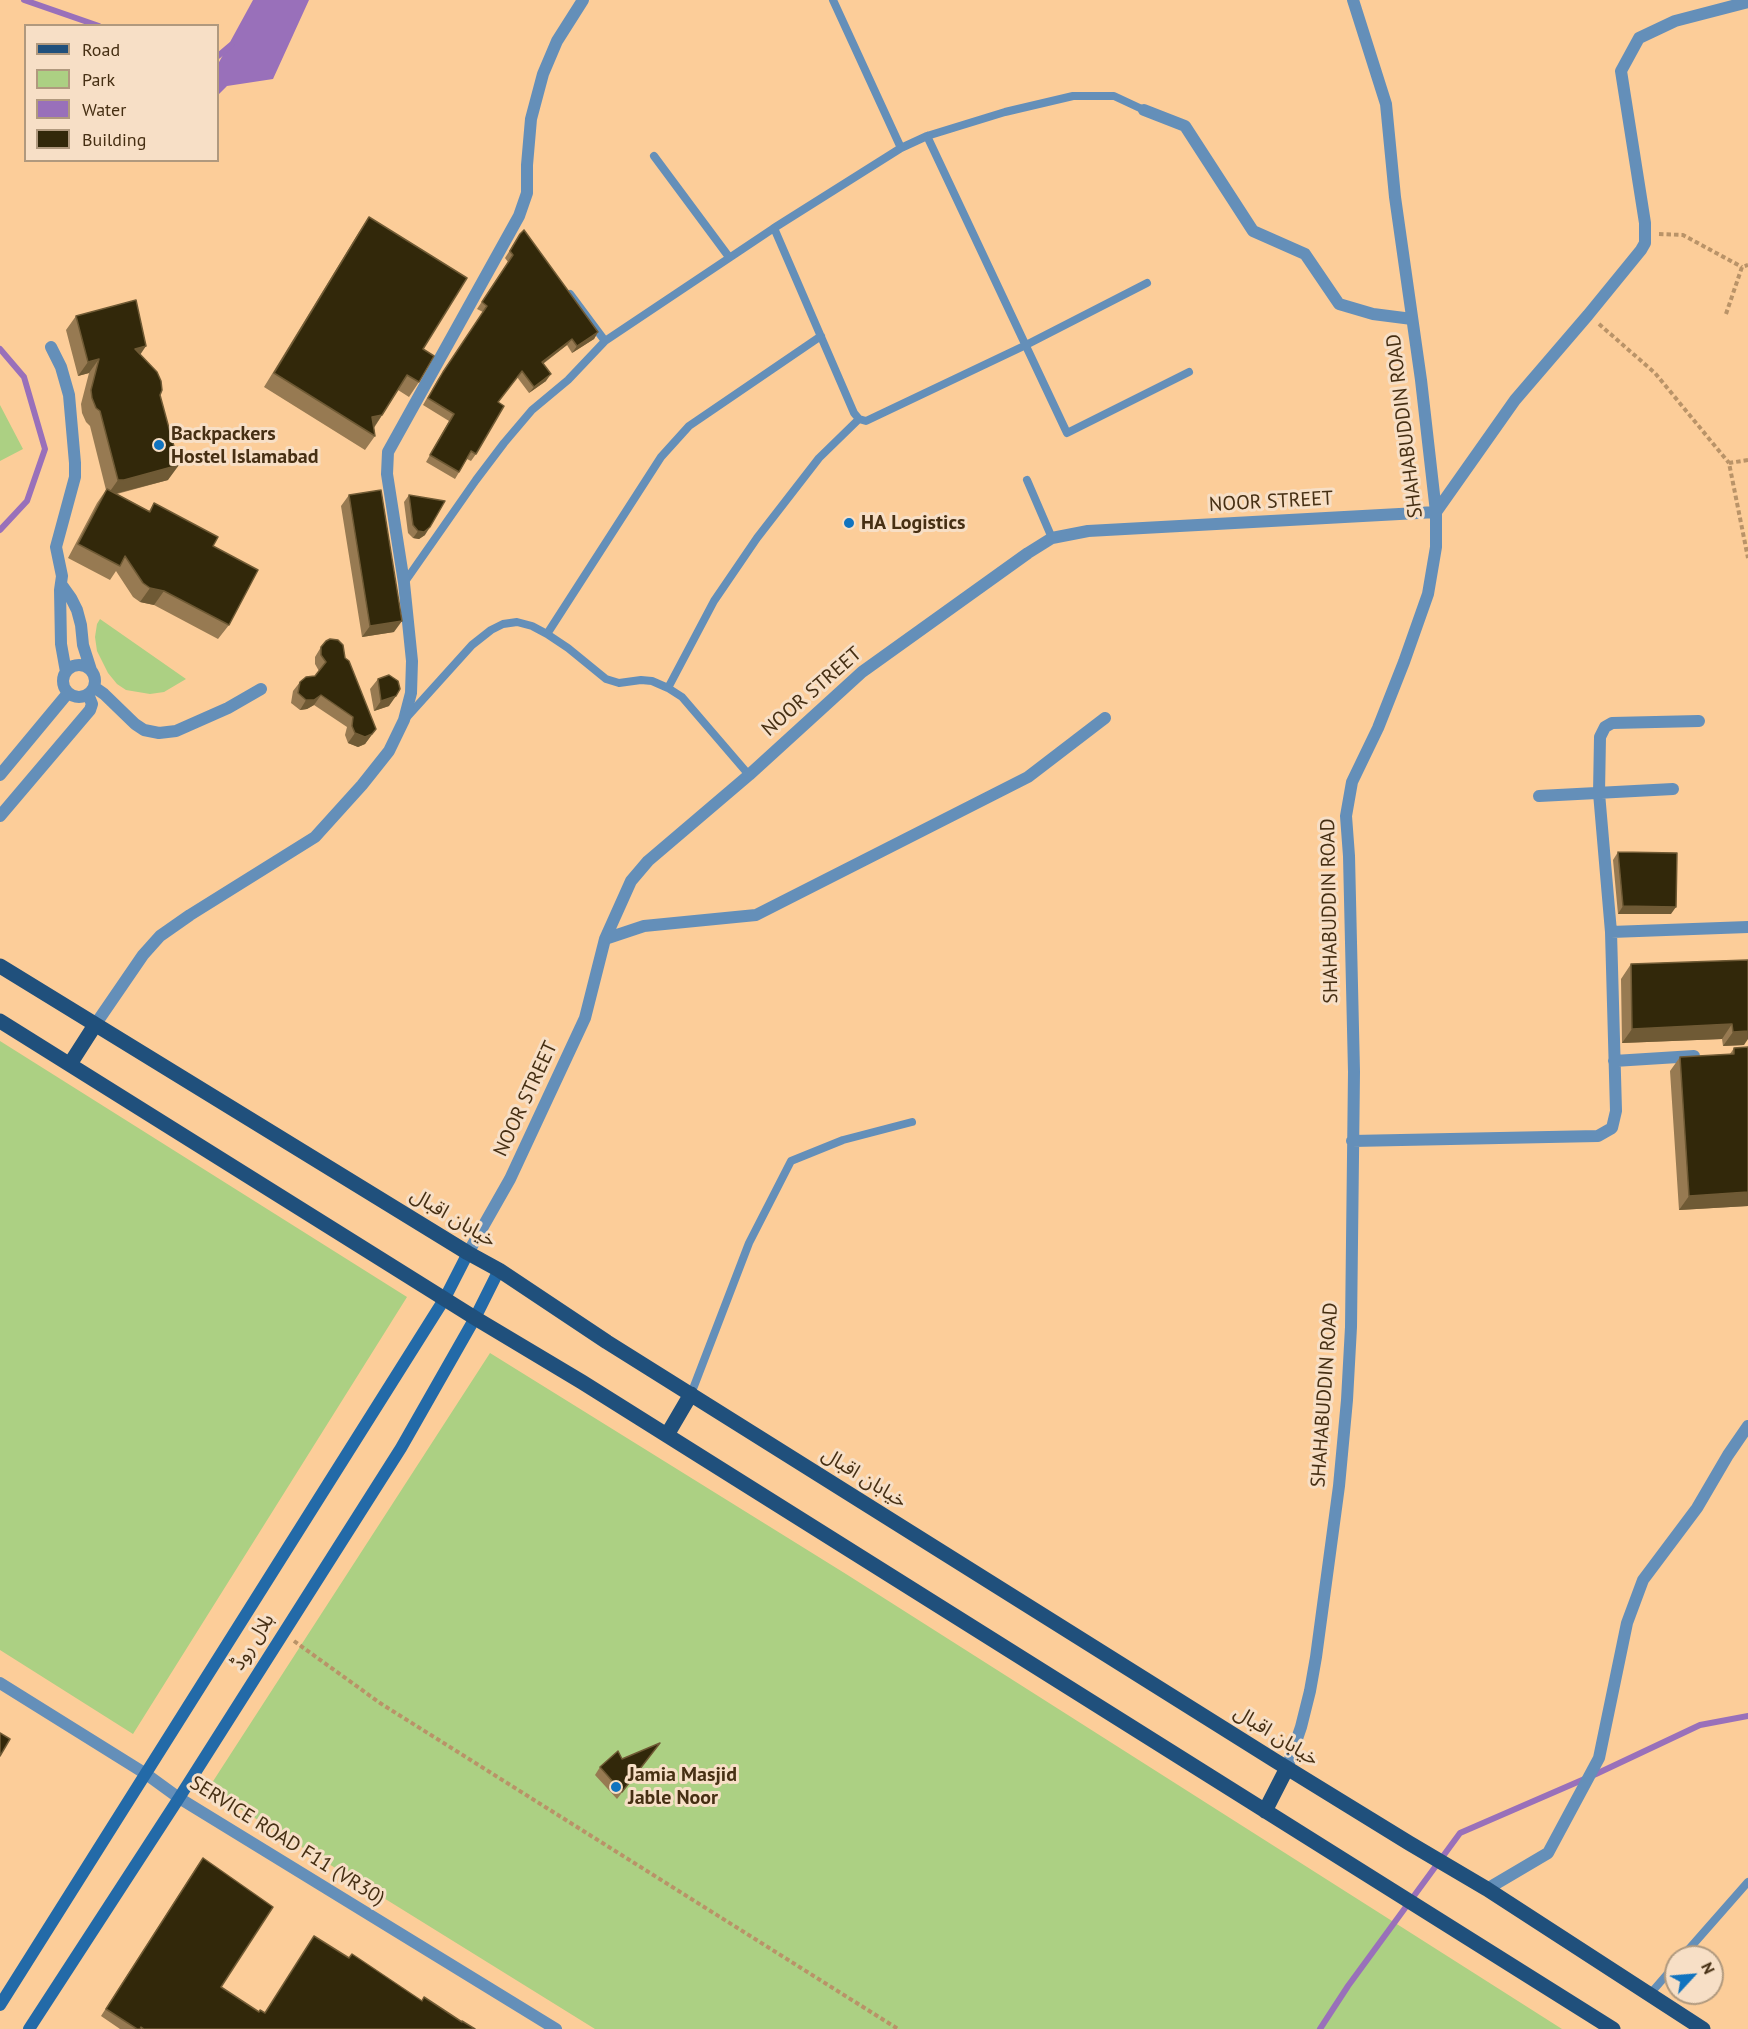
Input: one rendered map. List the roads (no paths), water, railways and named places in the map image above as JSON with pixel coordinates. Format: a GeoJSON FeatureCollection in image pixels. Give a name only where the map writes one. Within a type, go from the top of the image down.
{"type":"FeatureCollection","features":[{"type":"Feature","properties":{"kind":"main road","name":"خیابان اقبال"},"geometry":{"type":"LineString","coordinates":[[0,966],[499,1270],[607,1342],[1287,1768],[1408,1843],[1487,1888],[1703,2029]]}},
{"type":"Feature","properties":{"kind":"main road"},"geometry":{"type":"LineString","coordinates":[[0,1021],[475,1318],[667,1435],[1613,2029]]}},
{"type":"Feature","properties":{"kind":"main road"},"geometry":{"type":"LineString","coordinates":[[70,1064],[95,1024]]}},
{"type":"Feature","properties":{"kind":"main road"},"geometry":{"type":"LineString","coordinates":[[667,1435],[691,1394]]}},
{"type":"Feature","properties":{"kind":"main road"},"geometry":{"type":"LineString","coordinates":[[1265,1811],[1287,1768]]}},
{"type":"Feature","properties":{"kind":"street"},"geometry":{"type":"LineString","coordinates":[[95,1024],[142,955],[160,936],[315,837],[389,751],[404,720],[411,693],[412,661],[404,583],[387,474],[388,452],[520,225],[526,193],[531,119],[543,74],[558,41],[583,0]]}},
{"type":"Feature","properties":{"kind":"street","name":"SHAHABUDDIN ROAD"},"geometry":{"type":"LineString","coordinates":[[1287,1768],[1311,1691],[1339,1486],[1347,1400],[1351,1327],[1354,1071],[1346,816],[1352,782],[1378,728],[1428,594],[1436,547],[1436,512],[1395,197],[1386,104],[1353,0]]}},
{"type":"Feature","properties":{"kind":"street"},"geometry":{"type":"LineString","coordinates":[[1436,512],[1515,400],[1588,315],[1645,243],[1646,233],[1621,71],[1639,38],[1676,21],[1748,2]]}},
{"type":"Feature","properties":{"kind":"street"},"geometry":{"type":"LineString","coordinates":[[1144,110],[1185,126],[1253,231],[1305,254],[1339,304],[1374,314],[1412,319]]}},
{"type":"Feature","properties":{"kind":"street"},"geometry":{"type":"LineString","coordinates":[[51,347],[61,367],[69,395],[75,463],[72,490],[57,539],[61,584],[61,644],[66,672]]}},
{"type":"Feature","properties":{"kind":"street","name":"NOOR STREET"},"geometry":{"type":"LineString","coordinates":[[468,1253],[510,1179],[585,1018],[605,939],[631,881],[648,861],[749,775],[862,672],[1052,538],[1088,531],[1436,512]]}},
{"type":"Feature","properties":{"kind":"street"},"geometry":{"type":"LineString","coordinates":[[0,816],[90,710],[91,691],[95,678],[83,645],[77,610],[61,584]]}},
{"type":"Feature","properties":{"kind":"street"},"geometry":{"type":"LineString","coordinates":[[91,670],[79,665],[66,672],[63,680],[68,693],[76,697],[91,691],[104,694],[135,724],[144,730],[159,734],[176,731],[228,708],[261,690]]}},
{"type":"Feature","properties":{"kind":"street"},"geometry":{"type":"LineString","coordinates":[[0,775],[68,693]]}},
{"type":"Feature","properties":{"kind":"street"},"geometry":{"type":"LineString","coordinates":[[605,939],[644,926],[756,915],[1028,777],[1105,718]]}},
{"type":"Feature","properties":{"kind":"street"},"geometry":{"type":"LineString","coordinates":[[1352,1141],[1598,1136],[1612,1128],[1616,1111],[1611,932],[1599,793],[1600,737],[1605,727],[1612,723],[1699,721]]}},
{"type":"Feature","properties":{"kind":"street"},"geometry":{"type":"LineString","coordinates":[[1539,796],[1673,789]]}},
{"type":"Feature","properties":{"kind":"street"},"geometry":{"type":"LineString","coordinates":[[1611,932],[1748,927]]}},
{"type":"Feature","properties":{"kind":"street"},"geometry":{"type":"LineString","coordinates":[[1614,1061],[1704,1056]]}},
{"type":"Feature","properties":{"kind":"street","name":"ہلال روڈ"},"geometry":{"type":"LineString","coordinates":[[0,2004],[445,1298],[468,1253]]}},
{"type":"Feature","properties":{"kind":"street","name":"ہلال روڈ"},"geometry":{"type":"LineString","coordinates":[[33,2028],[401,1448],[475,1318],[499,1270]]}},
{"type":"Feature","properties":{"kind":"street"},"geometry":{"type":"LineString","coordinates":[[1487,1888],[1548,1853],[1599,1758],[1627,1623],[1643,1580],[1697,1508],[1748,1426]]}},
{"type":"Feature","properties":{"kind":"street","name":"SERVICE ROAD F11 (VR30)"},"geometry":{"type":"LineString","coordinates":[[0,1683],[146,1774],[179,1798],[556,2029]]}},
{"type":"Feature","properties":{"kind":"lane"},"geometry":{"type":"LineString","coordinates":[[833,0],[901,148]]}},
{"type":"Feature","properties":{"kind":"lane"},"geometry":{"type":"LineString","coordinates":[[404,583],[504,443],[532,410],[568,380],[605,341],[774,228],[901,148],[927,136],[1005,112],[1073,96],[1114,96],[1144,110]]}},
{"type":"Feature","properties":{"kind":"lane"},"geometry":{"type":"LineString","coordinates":[[927,136],[1067,433],[1189,372]]}},
{"type":"Feature","properties":{"kind":"lane"},"geometry":{"type":"LineString","coordinates":[[654,156],[729,257]]}},
{"type":"Feature","properties":{"kind":"lane"},"geometry":{"type":"LineString","coordinates":[[774,228],[854,413],[859,419],[866,421],[1026,345],[1147,283]]}},
{"type":"Feature","properties":{"kind":"lane"},"geometry":{"type":"LineString","coordinates":[[564,286],[605,341]]}},
{"type":"Feature","properties":{"kind":"lane"},"geometry":{"type":"LineString","coordinates":[[547,634],[661,456],[689,426],[821,336]]}},
{"type":"Feature","properties":{"kind":"lane"},"geometry":{"type":"LineString","coordinates":[[668,688],[714,601],[757,538],[819,458],[859,419]]}},
{"type":"Feature","properties":{"kind":"lane"},"geometry":{"type":"LineString","coordinates":[[1027,480],[1052,538]]}},
{"type":"Feature","properties":{"kind":"lane"},"geometry":{"type":"LineString","coordinates":[[404,720],[472,645],[491,630],[503,624],[517,622],[532,626],[547,634],[606,679],[619,684],[641,680],[652,681],[682,697],[749,775]]}},
{"type":"Feature","properties":{"kind":"lane"},"geometry":{"type":"LineString","coordinates":[[691,1394],[748,1243],[791,1161],[843,1140],[912,1122]]}},
{"type":"Feature","properties":{"kind":"lane"},"geometry":{"type":"LineString","coordinates":[[1693,1945],[1748,1882]]}},
{"type":"Feature","properties":{"kind":"lane"},"geometry":{"type":"LineString","coordinates":[[1650,1994],[1664,1978]]}},
{"type":"Feature","properties":{"kind":"water"},"geometry":{"type":"Polygon","coordinates":[[[253,0],[309,0],[273,79],[227,86],[219,94],[219,62],[253,0]]]}},
{"type":"Feature","properties":{"kind":"waterway"},"geometry":{"type":"LineString","coordinates":[[24,0],[93,24]]}},
{"type":"Feature","properties":{"kind":"waterway"},"geometry":{"type":"LineString","coordinates":[[219,55],[231,45]]}},
{"type":"Feature","properties":{"kind":"waterway"},"geometry":{"type":"LineString","coordinates":[[0,349],[24,377],[45,449],[27,501],[0,530]]}},
{"type":"Feature","properties":{"kind":"waterway"},"geometry":{"type":"LineString","coordinates":[[1320,2029],[1348,1986],[1460,1833],[1596,1774],[1700,1725],[1748,1716]]}},
{"type":"Feature","properties":{"kind":"place","name":"Backpackers Hostel Islamabad"},"geometry":{"type":"Point","coordinates":[159,445]}},
{"type":"Feature","properties":{"kind":"place","name":"HA Logistics"},"geometry":{"type":"Point","coordinates":[849,523]}},
{"type":"Feature","properties":{"kind":"place","name":"Jamia Masjid Jable Noor"},"geometry":{"type":"Point","coordinates":[616,1787]}}]}
